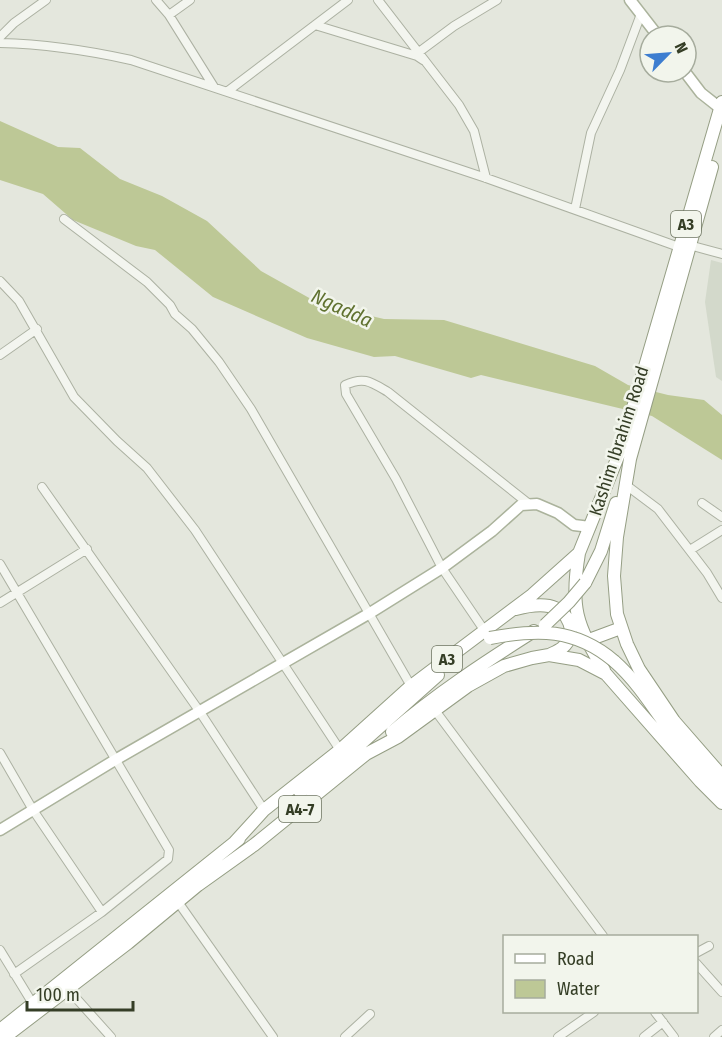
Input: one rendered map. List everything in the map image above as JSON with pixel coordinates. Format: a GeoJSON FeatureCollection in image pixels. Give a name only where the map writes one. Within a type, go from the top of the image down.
{"type":"FeatureCollection","features":[{"type":"Feature","properties":{"kind":"highway","name":"Kashim Ibrahim Road"},"geometry":{"type":"LineString","coordinates":[[721,105],[628,453],[614,576],[617,614],[627,644],[639,669],[674,721],[722,776]]}},
{"type":"Feature","properties":{"kind":"highway","name":"Kashim Ibrahim Road"},"geometry":{"type":"LineString","coordinates":[[684,246],[722,131]]}},
{"type":"Feature","properties":{"kind":"highway","name":"Kashim Ibrahim Road"},"geometry":{"type":"LineString","coordinates":[[234,843],[264,810],[340,750],[411,686],[487,634],[510,610],[532,595],[579,553],[628,453]]}},
{"type":"Feature","properties":{"kind":"highway","name":"A4-7"},"geometry":{"type":"LineString","coordinates":[[5,1037],[302,808],[417,710],[481,665],[545,625],[585,583],[601,551],[628,453]]}},
{"type":"Feature","properties":{"kind":"highway"},"geometry":{"type":"LineString","coordinates":[[579,553],[574,584],[575,613],[586,641],[606,674]]}},
{"type":"Feature","properties":{"kind":"highway"},"geometry":{"type":"LineString","coordinates":[[510,610],[541,605],[551,606],[564,613],[571,630],[568,641],[562,648],[549,655]]}},
{"type":"Feature","properties":{"kind":"highway"},"geometry":{"type":"LineString","coordinates":[[586,641],[621,628]]}},
{"type":"Feature","properties":{"kind":"highway","name":"A3"},"geometry":{"type":"LineString","coordinates":[[487,634],[546,632],[586,643],[603,651],[634,680],[674,736],[722,790]]}},
{"type":"Feature","properties":{"kind":"highway","name":"A4-7"},"geometry":{"type":"LineString","coordinates":[[0,1030],[347,756],[459,656],[487,634]]}},
{"type":"Feature","properties":{"kind":"highway","name":"A4-7"},"geometry":{"type":"LineString","coordinates":[[366,754],[398,737],[468,686],[504,666],[549,655],[579,660],[606,674],[700,782],[722,803]]}},
{"type":"Feature","properties":{"kind":"main road"},"geometry":{"type":"LineString","coordinates":[[637,5],[650,24]]}},
{"type":"Feature","properties":{"kind":"main road"},"geometry":{"type":"LineString","coordinates":[[694,84],[701,93],[721,105]]}},
{"type":"Feature","properties":{"kind":"main road"},"geometry":{"type":"LineString","coordinates":[[0,830],[115,760],[370,614],[442,568],[521,506],[537,504],[558,513],[574,525],[590,527]]}},
{"type":"Feature","properties":{"kind":"street"},"geometry":{"type":"LineString","coordinates":[[0,37],[34,3],[46,0]]}},
{"type":"Feature","properties":{"kind":"street"},"geometry":{"type":"LineString","coordinates":[[156,0],[169,15],[214,87]]}},
{"type":"Feature","properties":{"kind":"street"},"geometry":{"type":"LineString","coordinates":[[169,15],[190,0]]}},
{"type":"Feature","properties":{"kind":"street"},"geometry":{"type":"LineString","coordinates":[[228,91],[348,0]]}},
{"type":"Feature","properties":{"kind":"street"},"geometry":{"type":"LineString","coordinates":[[378,0],[459,105],[473,129],[486,178]]}},
{"type":"Feature","properties":{"kind":"street"},"geometry":{"type":"LineString","coordinates":[[419,52],[454,26],[497,0]]}},
{"type":"Feature","properties":{"kind":"street"},"geometry":{"type":"LineString","coordinates":[[575,209],[591,133],[620,70],[637,5]]}},
{"type":"Feature","properties":{"kind":"street"},"geometry":{"type":"LineString","coordinates":[[315,25],[417,56],[425,61]]}},
{"type":"Feature","properties":{"kind":"street"},"geometry":{"type":"LineString","coordinates":[[0,43],[44,44],[131,60],[684,246],[722,254]]}},
{"type":"Feature","properties":{"kind":"street"},"geometry":{"type":"LineString","coordinates":[[64,219],[147,282],[170,305],[175,314],[192,329],[219,362],[251,409],[411,686]]}},
{"type":"Feature","properties":{"kind":"street"},"geometry":{"type":"LineString","coordinates":[[0,281],[19,301],[37,329],[74,397],[147,468],[195,530],[340,750]]}},
{"type":"Feature","properties":{"kind":"street"},"geometry":{"type":"LineString","coordinates":[[0,355],[37,329]]}},
{"type":"Feature","properties":{"kind":"street"},"geometry":{"type":"LineString","coordinates":[[487,634],[442,568],[396,479],[345,394],[345,385],[355,381],[369,381],[388,392],[529,504]]}},
{"type":"Feature","properties":{"kind":"street"},"geometry":{"type":"LineString","coordinates":[[626,485],[658,509],[707,573],[722,598]]}},
{"type":"Feature","properties":{"kind":"street"},"geometry":{"type":"LineString","coordinates":[[42,487],[200,712],[264,810]]}},
{"type":"Feature","properties":{"kind":"street"},"geometry":{"type":"LineString","coordinates":[[702,503],[722,517]]}},
{"type":"Feature","properties":{"kind":"street"},"geometry":{"type":"LineString","coordinates":[[690,550],[722,530]]}},
{"type":"Feature","properties":{"kind":"street"},"geometry":{"type":"LineString","coordinates":[[0,603],[87,549]]}},
{"type":"Feature","properties":{"kind":"street"},"geometry":{"type":"LineString","coordinates":[[0,564],[169,850],[168,860],[102,912],[14,974]]}},
{"type":"Feature","properties":{"kind":"street"},"geometry":{"type":"LineString","coordinates":[[434,709],[602,935]]}},
{"type":"Feature","properties":{"kind":"street"},"geometry":{"type":"LineString","coordinates":[[0,753],[33,810],[102,912]]}},
{"type":"Feature","properties":{"kind":"street"},"geometry":{"type":"LineString","coordinates":[[178,902],[273,1037]]}},
{"type":"Feature","properties":{"kind":"street"},"geometry":{"type":"LineString","coordinates":[[698,952],[709,946]]}},
{"type":"Feature","properties":{"kind":"street"},"geometry":{"type":"LineString","coordinates":[[0,950],[33,1004]]}},
{"type":"Feature","properties":{"kind":"street"},"geometry":{"type":"LineString","coordinates":[[698,965],[722,992]]}},
{"type":"Feature","properties":{"kind":"street"},"geometry":{"type":"LineString","coordinates":[[68,988],[111,1037]]}},
{"type":"Feature","properties":{"kind":"street"},"geometry":{"type":"LineString","coordinates":[[558,1037],[591,1013]]}},
{"type":"Feature","properties":{"kind":"street"},"geometry":{"type":"LineString","coordinates":[[656,1013],[674,1037]]}},
{"type":"Feature","properties":{"kind":"street"},"geometry":{"type":"LineString","coordinates":[[345,1037],[370,1014]]}},
{"type":"Feature","properties":{"kind":"street"},"geometry":{"type":"LineString","coordinates":[[644,1037],[663,1022]]}},
{"type":"Feature","properties":{"kind":"street"},"geometry":{"type":"LineString","coordinates":[[714,1037],[722,1030]]}},
{"type":"Feature","properties":{"kind":"shaded area"},"geometry":{"type":"Polygon","coordinates":[[[711,260],[722,263],[722,381],[716,377],[705,302],[711,260]]]}},
{"type":"Feature","properties":{"kind":"water"},"geometry":{"type":"Polygon","coordinates":[[[0,121],[58,147],[80,148],[120,179],[162,196],[207,221],[261,271],[320,304],[384,319],[444,320],[595,366],[628,385],[668,395],[704,400],[722,415],[722,460],[652,416],[481,375],[471,378],[395,356],[374,357],[307,338],[213,297],[155,250],[136,246],[73,220],[43,194],[0,180],[0,121]]]}},
{"type":"Feature","properties":{"kind":"water label","name":"Ngadda"},"geometry":{"type":"Point","coordinates":[342,308]}}]}
